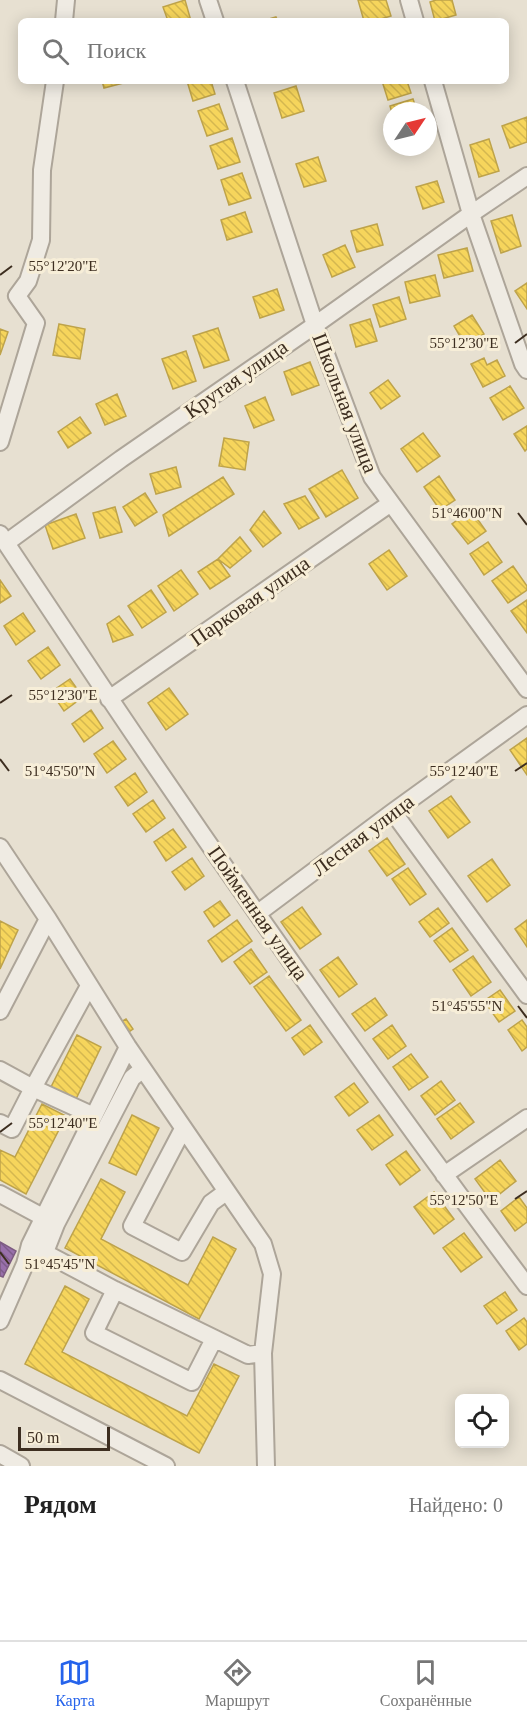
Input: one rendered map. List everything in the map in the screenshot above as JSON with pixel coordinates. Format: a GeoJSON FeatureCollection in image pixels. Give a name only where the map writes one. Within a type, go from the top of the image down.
{"type":"FeatureCollection","features":[{"type":"Feature","properties":{"kind":"street"},"geometry":{"type":"LineString","coordinates":[[64,18],[66,0]]}},
{"type":"Feature","properties":{"kind":"street"},"geometry":{"type":"LineString","coordinates":[[208,0],[214,18]]}},
{"type":"Feature","properties":{"kind":"street"},"geometry":{"type":"LineString","coordinates":[[409,0],[414,18]]}},
{"type":"Feature","properties":{"kind":"street"},"geometry":{"type":"LineString","coordinates":[[0,442],[36,322],[17,296],[27,281],[41,240],[42,170],[55,84]]}},
{"type":"Feature","properties":{"kind":"street","name":"Школьная улица"},"geometry":{"type":"LineString","coordinates":[[236,84],[315,325],[372,477],[527,689]]}},
{"type":"Feature","properties":{"kind":"street"},"geometry":{"type":"LineString","coordinates":[[434,84],[471,214],[527,370]]}},
{"type":"Feature","properties":{"kind":"street","name":"Крутая улица"},"geometry":{"type":"LineString","coordinates":[[3,538],[315,325],[527,176]]}},
{"type":"Feature","properties":{"kind":"street","name":"Парковая улица"},"geometry":{"type":"LineString","coordinates":[[110,699],[391,503]]}},
{"type":"Feature","properties":{"kind":"street","name":"Пойменная улица"},"geometry":{"type":"LineString","coordinates":[[3,538],[110,699],[258,913],[444,1175],[527,1286]]}},
{"type":"Feature","properties":{"kind":"street","name":"Лесная улица"},"geometry":{"type":"LineString","coordinates":[[258,913],[527,715]]}},
{"type":"Feature","properties":{"kind":"street"},"geometry":{"type":"LineString","coordinates":[[393,812],[527,995]]}},
{"type":"Feature","properties":{"kind":"street"},"geometry":{"type":"LineString","coordinates":[[1,853],[48,919],[128,1047],[263,1244],[272,1274],[263,1353],[266,1466]]}},
{"type":"Feature","properties":{"kind":"street"},"geometry":{"type":"LineString","coordinates":[[0,1011],[48,919]]}},
{"type":"Feature","properties":{"kind":"street"},"geometry":{"type":"LineString","coordinates":[[0,1123],[12,1129],[89,986]]}},
{"type":"Feature","properties":{"kind":"street"},"geometry":{"type":"LineString","coordinates":[[0,1321],[25,1264],[38,1249],[94,1116],[128,1047]]}},
{"type":"Feature","properties":{"kind":"street"},"geometry":{"type":"LineString","coordinates":[[50,1221],[132,1078],[143,1069]]}},
{"type":"Feature","properties":{"kind":"street"},"geometry":{"type":"LineString","coordinates":[[0,1070],[94,1116]]}},
{"type":"Feature","properties":{"kind":"street"},"geometry":{"type":"LineString","coordinates":[[444,1175],[527,1118]]}},
{"type":"Feature","properties":{"kind":"street"},"geometry":{"type":"LineString","coordinates":[[183,1129],[132,1226],[182,1252],[211,1203],[226,1192]]}},
{"type":"Feature","properties":{"kind":"street"},"geometry":{"type":"LineString","coordinates":[[0,1194],[50,1221]]}},
{"type":"Feature","properties":{"kind":"street"},"geometry":{"type":"LineString","coordinates":[[38,1249],[115,1290],[248,1355],[263,1353]]}},
{"type":"Feature","properties":{"kind":"street"},"geometry":{"type":"LineString","coordinates":[[115,1290],[94,1333],[192,1382],[214,1339]]}},
{"type":"Feature","properties":{"kind":"street"},"geometry":{"type":"LineString","coordinates":[[0,1380],[166,1466]]}},
{"type":"Feature","properties":{"kind":"street"},"geometry":{"type":"LineString","coordinates":[[0,1454],[21,1466]]}},
{"type":"Feature","properties":{"kind":"building: Жильё"},"geometry":{"type":"Polygon","coordinates":[[[185,0],[190,18],[167,18],[163,7],[185,0]]]}},
{"type":"Feature","properties":{"kind":"building: Жильё"},"geometry":{"type":"Polygon","coordinates":[[[358,0],[386,0],[391,16],[363,18],[358,0]]]}},
{"type":"Feature","properties":{"kind":"building: Жильё"},"geometry":{"type":"Polygon","coordinates":[[[452,0],[456,15],[434,18],[430,2],[452,0]]]}},
{"type":"Feature","properties":{"kind":"building: Жильё"},"geometry":{"type":"Polygon","coordinates":[[[103,84],[119,84],[104,88],[103,84]]]}},
{"type":"Feature","properties":{"kind":"building: Жильё"},"geometry":{"type":"Polygon","coordinates":[[[188,84],[212,84],[215,94],[193,101],[188,84]]]}},
{"type":"Feature","properties":{"kind":"building: Жильё"},"geometry":{"type":"Polygon","coordinates":[[[383,84],[408,84],[411,93],[388,100],[383,84]]]}},
{"type":"Feature","properties":{"kind":"building: Жильё"},"geometry":{"type":"Polygon","coordinates":[[[296,86],[304,111],[282,118],[274,93],[296,86]]]}},
{"type":"Feature","properties":{"kind":"building: Жильё"},"geometry":{"type":"Polygon","coordinates":[[[219,104],[228,129],[207,136],[198,111],[219,104]]]}},
{"type":"Feature","properties":{"kind":"building: Жильё"},"geometry":{"type":"Polygon","coordinates":[[[527,117],[527,142],[510,148],[502,126],[527,117]]]}},
{"type":"Feature","properties":{"kind":"building: Жильё"},"geometry":{"type":"Polygon","coordinates":[[[232,138],[240,162],[218,169],[210,146],[232,138]]]}},
{"type":"Feature","properties":{"kind":"building: Жильё"},"geometry":{"type":"Polygon","coordinates":[[[489,139],[499,171],[479,177],[470,145],[489,139]]]}},
{"type":"Feature","properties":{"kind":"building: Жильё"},"geometry":{"type":"Polygon","coordinates":[[[318,157],[326,181],[304,187],[296,164],[318,157]]]}},
{"type":"Feature","properties":{"kind":"building: Жильё"},"geometry":{"type":"Polygon","coordinates":[[[242,173],[251,198],[229,205],[221,180],[242,173]]]}},
{"type":"Feature","properties":{"kind":"building: Жильё"},"geometry":{"type":"Polygon","coordinates":[[[437,181],[444,202],[423,209],[416,187],[437,181]]]}},
{"type":"Feature","properties":{"kind":"building: Жильё"},"geometry":{"type":"Polygon","coordinates":[[[245,212],[252,232],[227,240],[221,220],[245,212]]]}},
{"type":"Feature","properties":{"kind":"building: Жильё"},"geometry":{"type":"Polygon","coordinates":[[[512,215],[521,246],[501,253],[491,221],[512,215]]]}},
{"type":"Feature","properties":{"kind":"building: Жильё"},"geometry":{"type":"Polygon","coordinates":[[[377,224],[383,245],[357,252],[351,231],[377,224]]]}},
{"type":"Feature","properties":{"kind":"building: Жильё"},"geometry":{"type":"Polygon","coordinates":[[[345,245],[355,267],[332,277],[323,255],[345,245]]]}},
{"type":"Feature","properties":{"kind":"building: Жильё"},"geometry":{"type":"Polygon","coordinates":[[[467,248],[473,271],[444,278],[438,255],[467,248]]]}},
{"type":"Feature","properties":{"kind":"building: Жильё"},"geometry":{"type":"Polygon","coordinates":[[[435,275],[440,296],[410,303],[405,282],[435,275]]]}},
{"type":"Feature","properties":{"kind":"building: Жильё"},"geometry":{"type":"Polygon","coordinates":[[[527,283],[527,309],[515,291],[527,283]]]}},
{"type":"Feature","properties":{"kind":"building: Жильё"},"geometry":{"type":"Polygon","coordinates":[[[277,289],[284,310],[260,318],[253,297],[277,289]]]}},
{"type":"Feature","properties":{"kind":"building: Жильё"},"geometry":{"type":"Polygon","coordinates":[[[399,297],[406,319],[380,327],[373,305],[399,297]]]}},
{"type":"Feature","properties":{"kind":"building: Жильё"},"geometry":{"type":"Polygon","coordinates":[[[472,315],[484,334],[465,345],[454,326],[472,315]]]}},
{"type":"Feature","properties":{"kind":"building: Жильё"},"geometry":{"type":"Polygon","coordinates":[[[370,319],[377,341],[356,347],[350,325],[370,319]]]}},
{"type":"Feature","properties":{"kind":"building: Жильё"},"geometry":{"type":"Polygon","coordinates":[[[59,324],[85,329],[80,359],[53,355],[59,324]]]}},
{"type":"Feature","properties":{"kind":"building: Жильё"},"geometry":{"type":"Polygon","coordinates":[[[218,328],[229,360],[204,368],[193,336],[218,328]]]}},
{"type":"Feature","properties":{"kind":"building: Жильё"},"geometry":{"type":"Polygon","coordinates":[[[0,329],[8,332],[0,355],[0,329]]]}},
{"type":"Feature","properties":{"kind":"building: Жильё"},"geometry":{"type":"Polygon","coordinates":[[[186,351],[196,381],[173,389],[162,359],[186,351]]]}},
{"type":"Feature","properties":{"kind":"building: Жильё"},"geometry":{"type":"Polygon","coordinates":[[[484,358],[487,365],[497,360],[505,376],[483,387],[471,364],[484,358]]]}},
{"type":"Feature","properties":{"kind":"building: Жильё"},"geometry":{"type":"Polygon","coordinates":[[[310,362],[319,385],[292,395],[284,372],[310,362]]]}},
{"type":"Feature","properties":{"kind":"building: Жильё"},"geometry":{"type":"Polygon","coordinates":[[[388,380],[400,396],[381,409],[370,393],[388,380]]]}},
{"type":"Feature","properties":{"kind":"building: Жильё"},"geometry":{"type":"Polygon","coordinates":[[[510,386],[524,408],[503,420],[490,398],[510,386]]]}},
{"type":"Feature","properties":{"kind":"building: Жильё"},"geometry":{"type":"Polygon","coordinates":[[[117,394],[126,416],[105,425],[96,404],[117,394]]]}},
{"type":"Feature","properties":{"kind":"building: Жильё"},"geometry":{"type":"Polygon","coordinates":[[[265,397],[274,420],[254,428],[245,406],[265,397]]]}},
{"type":"Feature","properties":{"kind":"building: Жильё"},"geometry":{"type":"Polygon","coordinates":[[[80,417],[91,433],[68,448],[58,432],[80,417]]]}},
{"type":"Feature","properties":{"kind":"building: Жильё"},"geometry":{"type":"Polygon","coordinates":[[[527,426],[527,449],[525,451],[514,434],[527,426]]]}},
{"type":"Feature","properties":{"kind":"building: Жильё"},"geometry":{"type":"Polygon","coordinates":[[[423,433],[440,456],[417,472],[401,449],[423,433]]]}},
{"type":"Feature","properties":{"kind":"building: Жильё"},"geometry":{"type":"Polygon","coordinates":[[[224,438],[249,442],[245,470],[219,466],[224,438]]]}},
{"type":"Feature","properties":{"kind":"building: Жильё"},"geometry":{"type":"Polygon","coordinates":[[[176,467],[181,487],[156,494],[150,474],[176,467]]]}},
{"type":"Feature","properties":{"kind":"building: Жильё"},"geometry":{"type":"Polygon","coordinates":[[[342,470],[358,498],[326,517],[309,489],[342,470]]]}},
{"type":"Feature","properties":{"kind":"building: Жильё"},"geometry":{"type":"Polygon","coordinates":[[[439,476],[455,500],[440,510],[424,487],[439,476]]]}},
{"type":"Feature","properties":{"kind":"building: Жильё"},"geometry":{"type":"Polygon","coordinates":[[[223,477],[234,494],[169,536],[163,515],[223,477]]]}},
{"type":"Feature","properties":{"kind":"building: Жильё"},"geometry":{"type":"Polygon","coordinates":[[[145,493],[157,512],[135,526],[123,507],[145,493]]]}},
{"type":"Feature","properties":{"kind":"building: Жильё"},"geometry":{"type":"Polygon","coordinates":[[[305,496],[319,518],[299,529],[284,504],[305,496]]]}},
{"type":"Feature","properties":{"kind":"building: Жильё"},"geometry":{"type":"Polygon","coordinates":[[[115,507],[122,532],[100,538],[93,513],[115,507]]]}},
{"type":"Feature","properties":{"kind":"building: Жильё"},"geometry":{"type":"Polygon","coordinates":[[[471,510],[486,531],[468,544],[452,524],[471,510]]]}},
{"type":"Feature","properties":{"kind":"building: Жильё"},"geometry":{"type":"Polygon","coordinates":[[[264,511],[281,533],[263,547],[250,530],[264,511]]]}},
{"type":"Feature","properties":{"kind":"building: Жильё"},"geometry":{"type":"Polygon","coordinates":[[[76,514],[85,538],[53,549],[45,525],[76,514]]]}},
{"type":"Feature","properties":{"kind":"building: Жильё"},"geometry":{"type":"Polygon","coordinates":[[[240,537],[251,551],[230,568],[218,559],[240,537]]]}},
{"type":"Feature","properties":{"kind":"building: Жильё"},"geometry":{"type":"Polygon","coordinates":[[[488,542],[502,562],[484,575],[470,554],[488,542]]]}},
{"type":"Feature","properties":{"kind":"building: Жильё"},"geometry":{"type":"Polygon","coordinates":[[[389,550],[407,576],[387,590],[369,564],[389,550]]]}},
{"type":"Feature","properties":{"kind":"building: Жильё"},"geometry":{"type":"Polygon","coordinates":[[[218,559],[230,576],[210,589],[198,572],[218,559]]]}},
{"type":"Feature","properties":{"kind":"building: Жильё"},"geometry":{"type":"Polygon","coordinates":[[[513,566],[527,586],[527,590],[508,603],[492,581],[513,566]]]}},
{"type":"Feature","properties":{"kind":"building: Жильё"},"geometry":{"type":"Polygon","coordinates":[[[181,570],[198,594],[174,611],[158,586],[181,570]]]}},
{"type":"Feature","properties":{"kind":"building: Жильё"},"geometry":{"type":"Polygon","coordinates":[[[0,580],[11,596],[0,603],[0,580]]]}},
{"type":"Feature","properties":{"kind":"building: Жильё"},"geometry":{"type":"Polygon","coordinates":[[[151,590],[166,612],[142,628],[128,606],[151,590]]]}},
{"type":"Feature","properties":{"kind":"building: Жильё"},"geometry":{"type":"Polygon","coordinates":[[[527,600],[527,633],[511,611],[527,600]]]}},
{"type":"Feature","properties":{"kind":"building: Жильё"},"geometry":{"type":"Polygon","coordinates":[[[23,613],[35,631],[16,645],[4,626],[23,613]]]}},
{"type":"Feature","properties":{"kind":"building: Жильё"},"geometry":{"type":"Polygon","coordinates":[[[119,616],[133,635],[113,642],[107,624],[119,616]]]}},
{"type":"Feature","properties":{"kind":"building: Жильё"},"geometry":{"type":"Polygon","coordinates":[[[48,647],[60,665],[41,679],[28,661],[48,647]]]}},
{"type":"Feature","properties":{"kind":"building: Жильё"},"geometry":{"type":"Polygon","coordinates":[[[70,679],[83,697],[64,711],[51,692],[70,679]]]}},
{"type":"Feature","properties":{"kind":"building: Жильё"},"geometry":{"type":"Polygon","coordinates":[[[169,688],[188,714],[166,730],[148,703],[169,688]]]}},
{"type":"Feature","properties":{"kind":"building: Жильё"},"geometry":{"type":"Polygon","coordinates":[[[91,710],[103,728],[84,742],[72,724],[91,710]]]}},
{"type":"Feature","properties":{"kind":"building: Жильё"},"geometry":{"type":"Polygon","coordinates":[[[527,738],[527,775],[510,750],[527,738]]]}},
{"type":"Feature","properties":{"kind":"building: Жильё"},"geometry":{"type":"Polygon","coordinates":[[[113,741],[126,759],[107,773],[94,754],[113,741]]]}},
{"type":"Feature","properties":{"kind":"building: Жильё"},"geometry":{"type":"Polygon","coordinates":[[[135,773],[147,792],[128,806],[115,787],[135,773]]]}},
{"type":"Feature","properties":{"kind":"building: Жильё"},"geometry":{"type":"Polygon","coordinates":[[[451,796],[470,822],[448,838],[429,811],[451,796]]]}},
{"type":"Feature","properties":{"kind":"building: Жильё"},"geometry":{"type":"Polygon","coordinates":[[[153,800],[165,818],[146,832],[133,814],[153,800]]]}},
{"type":"Feature","properties":{"kind":"building: Жильё"},"geometry":{"type":"Polygon","coordinates":[[[173,829],[186,847],[166,861],[154,842],[173,829]]]}},
{"type":"Feature","properties":{"kind":"building: Жильё"},"geometry":{"type":"Polygon","coordinates":[[[387,838],[405,864],[387,876],[369,851],[387,838]]]}},
{"type":"Feature","properties":{"kind":"building: Жильё"},"geometry":{"type":"Polygon","coordinates":[[[192,858],[204,876],[185,890],[172,872],[192,858]]]}},
{"type":"Feature","properties":{"kind":"building: Жильё"},"geometry":{"type":"Polygon","coordinates":[[[492,859],[510,885],[487,902],[468,876],[492,859]]]}},
{"type":"Feature","properties":{"kind":"building: Жильё"},"geometry":{"type":"Polygon","coordinates":[[[408,868],[426,894],[410,905],[392,879],[408,868]]]}},
{"type":"Feature","properties":{"kind":"building: Жильё"},"geometry":{"type":"Polygon","coordinates":[[[220,901],[230,915],[214,927],[204,912],[220,901]]]}},
{"type":"Feature","properties":{"kind":"building: Жильё"},"geometry":{"type":"Polygon","coordinates":[[[302,907],[321,934],[300,949],[281,922],[302,907]]]}},
{"type":"Feature","properties":{"kind":"building: Жильё"},"geometry":{"type":"Polygon","coordinates":[[[438,908],[449,923],[430,937],[419,922],[438,908]]]}},
{"type":"Feature","properties":{"kind":"building: Жильё"},"geometry":{"type":"Polygon","coordinates":[[[237,920],[252,941],[222,962],[208,941],[237,920]]]}},
{"type":"Feature","properties":{"kind":"building: Жильё"},"geometry":{"type":"Polygon","coordinates":[[[527,920],[527,947],[515,929],[527,920]]]}},
{"type":"Feature","properties":{"kind":"building: Жильё"},"geometry":{"type":"Polygon","coordinates":[[[0,921],[18,930],[0,969],[0,921]]]}},
{"type":"Feature","properties":{"kind":"building: Жильё"},"geometry":{"type":"Polygon","coordinates":[[[452,928],[468,950],[450,962],[434,941],[452,928]]]}},
{"type":"Feature","properties":{"kind":"building: Жильё"},"geometry":{"type":"Polygon","coordinates":[[[251,949],[267,972],[250,984],[234,962],[251,949]]]}},
{"type":"Feature","properties":{"kind":"building: Жильё"},"geometry":{"type":"Polygon","coordinates":[[[473,956],[491,982],[471,996],[453,970],[473,956]]]}},
{"type":"Feature","properties":{"kind":"building: Жильё"},"geometry":{"type":"Polygon","coordinates":[[[338,957],[357,984],[339,997],[320,970],[338,957]]]}},
{"type":"Feature","properties":{"kind":"building: Жильё"},"geometry":{"type":"Polygon","coordinates":[[[269,976],[301,1020],[286,1031],[254,987],[269,976]]]}},
{"type":"Feature","properties":{"kind":"building: Жильё"},"geometry":{"type":"Polygon","coordinates":[[[500,990],[515,1011],[499,1022],[484,1001],[500,990]]]}},
{"type":"Feature","properties":{"kind":"building: Жильё"},"geometry":{"type":"Polygon","coordinates":[[[375,998],[387,1015],[365,1031],[352,1014],[375,998]]]}},
{"type":"Feature","properties":{"kind":"building: Жильё"},"geometry":{"type":"Polygon","coordinates":[[[126,1019],[133,1029],[126,1034],[119,1023],[126,1019]]]}},
{"type":"Feature","properties":{"kind":"building: Жильё"},"geometry":{"type":"Polygon","coordinates":[[[522,1020],[527,1027],[527,1047],[522,1051],[508,1030],[522,1020]]]}},
{"type":"Feature","properties":{"kind":"building: Жильё"},"geometry":{"type":"Polygon","coordinates":[[[310,1025],[322,1042],[304,1055],[292,1038],[310,1025]]]}},
{"type":"Feature","properties":{"kind":"building: Жильё"},"geometry":{"type":"Polygon","coordinates":[[[392,1025],[406,1046],[388,1059],[373,1039],[392,1025]]]}},
{"type":"Feature","properties":{"kind":"building: Жильё"},"geometry":{"type":"Polygon","coordinates":[[[77,1035],[101,1047],[76,1099],[51,1087],[77,1035]]]}},
{"type":"Feature","properties":{"kind":"building: Жильё"},"geometry":{"type":"Polygon","coordinates":[[[411,1054],[428,1077],[409,1090],[393,1067],[411,1054]]]}},
{"type":"Feature","properties":{"kind":"building: Жильё"},"geometry":{"type":"Polygon","coordinates":[[[441,1081],[455,1100],[435,1115],[421,1096],[441,1081]]]}},
{"type":"Feature","properties":{"kind":"building: Жильё"},"geometry":{"type":"Polygon","coordinates":[[[354,1083],[368,1102],[349,1116],[335,1097],[354,1083]]]}},
{"type":"Feature","properties":{"kind":"building: Жильё"},"geometry":{"type":"Polygon","coordinates":[[[460,1103],[474,1122],[451,1139],[437,1119],[460,1103]]]}},
{"type":"Feature","properties":{"kind":"building: Жильё"},"geometry":{"type":"Polygon","coordinates":[[[42,1104],[66,1116],[26,1194],[0,1180],[0,1150],[15,1157],[42,1104]]]}},
{"type":"Feature","properties":{"kind":"building: Жильё"},"geometry":{"type":"Polygon","coordinates":[[[132,1115],[159,1128],[136,1175],[109,1163],[132,1115]]]}},
{"type":"Feature","properties":{"kind":"building: Жильё"},"geometry":{"type":"Polygon","coordinates":[[[379,1115],[393,1135],[372,1150],[357,1130],[379,1115]]]}},
{"type":"Feature","properties":{"kind":"building: Жильё"},"geometry":{"type":"Polygon","coordinates":[[[406,1151],[420,1170],[400,1185],[386,1165],[406,1151]]]}},
{"type":"Feature","properties":{"kind":"building: Жильё"},"geometry":{"type":"Polygon","coordinates":[[[500,1160],[516,1181],[491,1201],[475,1179],[500,1160]]]}},
{"type":"Feature","properties":{"kind":"building: Жильё"},"geometry":{"type":"Polygon","coordinates":[[[101,1179],[125,1192],[101,1239],[188,1285],[213,1237],[236,1249],[199,1319],[65,1248],[101,1179]]]}},
{"type":"Feature","properties":{"kind":"building: Жильё"},"geometry":{"type":"Polygon","coordinates":[[[434,1192],[454,1219],[434,1234],[414,1207],[434,1192]]]}},
{"type":"Feature","properties":{"kind":"building: Жильё"},"geometry":{"type":"Polygon","coordinates":[[[519,1197],[527,1208],[527,1222],[515,1231],[501,1211],[519,1197]]]}},
{"type":"Feature","properties":{"kind":"building: Жильё"},"geometry":{"type":"Polygon","coordinates":[[[464,1233],[482,1257],[461,1272],[443,1248],[464,1233]]]}},
{"type":"Feature","properties":{"kind":"building: Жильё"},"geometry":{"type":"Polygon","coordinates":[[[65,1286],[89,1299],[62,1352],[187,1416],[214,1364],[239,1376],[199,1453],[25,1364],[65,1286]]]}},
{"type":"Feature","properties":{"kind":"building: Жильё"},"geometry":{"type":"Polygon","coordinates":[[[505,1292],[517,1310],[497,1324],[484,1306],[505,1292]]]}},
{"type":"Feature","properties":{"kind":"building: Жильё"},"geometry":{"type":"Polygon","coordinates":[[[524,1318],[527,1322],[527,1344],[519,1350],[506,1331],[524,1318]]]}},
{"type":"Feature","properties":{"kind":"building: Офисы"},"geometry":{"type":"Polygon","coordinates":[[[0,1242],[16,1251],[3,1277],[0,1276],[0,1242]]]}}]}
